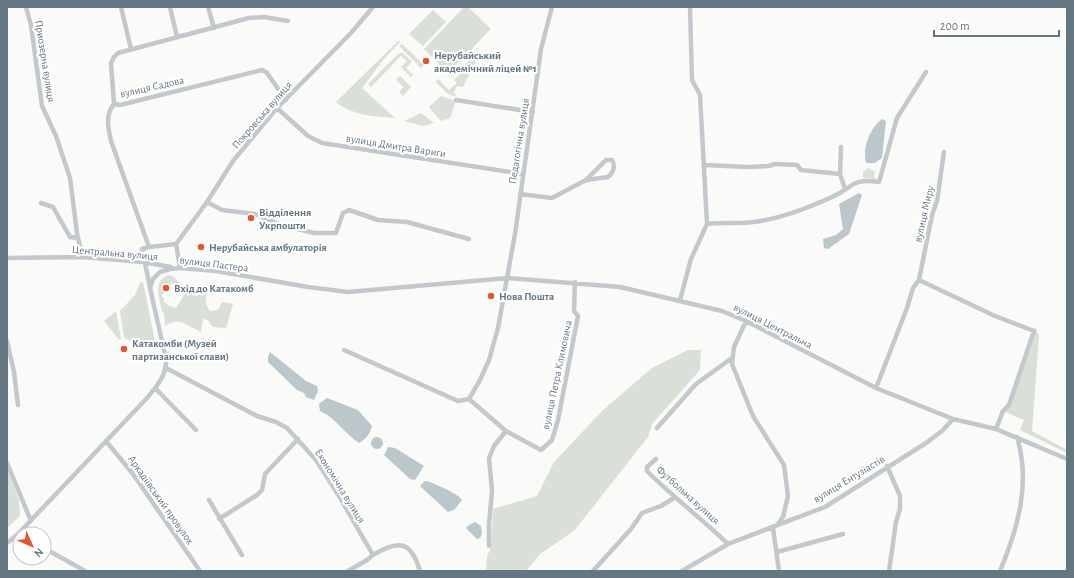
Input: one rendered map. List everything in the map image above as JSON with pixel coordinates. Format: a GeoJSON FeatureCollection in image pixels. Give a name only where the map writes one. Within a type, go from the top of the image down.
{"type":"FeatureCollection","features":[{"type":"Feature","properties":{"kind":"street","name":"Приозерна вулиця"},"geometry":{"type":"LineString","coordinates":[[26,7],[31,25],[42,106],[59,143],[70,178],[82,257]]}},
{"type":"Feature","properties":{"kind":"street"},"geometry":{"type":"LineString","coordinates":[[121,7],[131,49]]}},
{"type":"Feature","properties":{"kind":"street"},"geometry":{"type":"LineString","coordinates":[[170,7],[177,38]]}},
{"type":"Feature","properties":{"kind":"street"},"geometry":{"type":"LineString","coordinates":[[208,7],[214,28]]}},
{"type":"Feature","properties":{"kind":"street","name":"Покровська вулиця"},"geometry":{"type":"LineString","coordinates":[[176,244],[207,202],[227,168],[277,108],[351,33],[373,7]]}},
{"type":"Feature","properties":{"kind":"street","name":"Педагогічна вулиця"},"geometry":{"type":"LineString","coordinates":[[508,278],[542,49],[552,7]]}},
{"type":"Feature","properties":{"kind":"street"},"geometry":{"type":"LineString","coordinates":[[680,300],[691,259],[707,224],[700,95],[692,80],[690,7]]}},
{"type":"Feature","properties":{"kind":"street","name":"вулиця Садова"},"geometry":{"type":"LineString","coordinates":[[286,100],[267,73],[262,70],[120,105],[114,104],[111,63],[118,53],[257,17],[288,21]]}},
{"type":"Feature","properties":{"kind":"street"},"geometry":{"type":"LineString","coordinates":[[707,224],[754,222],[770,219],[832,198],[856,182],[864,180],[879,182],[897,118],[926,72]]}},
{"type":"Feature","properties":{"kind":"street"},"geometry":{"type":"LineString","coordinates":[[456,100],[533,112]]}},
{"type":"Feature","properties":{"kind":"street"},"geometry":{"type":"LineString","coordinates":[[114,104],[108,116],[108,127],[111,141],[149,247]]}},
{"type":"Feature","properties":{"kind":"street","name":"вулиця Дмитра Вариги"},"geometry":{"type":"LineString","coordinates":[[277,108],[308,136],[322,143],[523,174]]}},
{"type":"Feature","properties":{"kind":"street"},"geometry":{"type":"LineString","coordinates":[[841,147],[840,174],[845,189]]}},
{"type":"Feature","properties":{"kind":"street","name":"вулиця Миру"},"geometry":{"type":"LineString","coordinates":[[876,388],[907,308],[913,288],[919,280],[932,215],[937,201],[944,152]]}},
{"type":"Feature","properties":{"kind":"street"},"geometry":{"type":"LineString","coordinates":[[520,194],[552,198],[586,180],[606,160],[609,159],[614,162],[613,171],[608,177],[586,180]]}},
{"type":"Feature","properties":{"kind":"street"},"geometry":{"type":"LineString","coordinates":[[705,166],[748,167],[790,164],[797,165],[801,170],[840,174]]}},
{"type":"Feature","properties":{"kind":"street"},"geometry":{"type":"LineString","coordinates":[[207,202],[222,210],[255,214],[281,224],[314,233],[336,233],[343,213],[349,210],[378,220],[407,222],[469,239]]}},
{"type":"Feature","properties":{"kind":"street"},"geometry":{"type":"LineString","coordinates":[[41,203],[53,207],[70,237],[78,238]]}},
{"type":"Feature","properties":{"kind":"street"},"geometry":{"type":"LineString","coordinates":[[26,526],[155,388],[166,368],[142,249],[176,244],[180,268]]}},
{"type":"Feature","properties":{"kind":"street","name":"Центральна вулиця"},"geometry":{"type":"LineString","coordinates":[[7,258],[82,257],[144,262],[174,268]]}},
{"type":"Feature","properties":{"kind":"street","name":"вулиця Пастера"},"geometry":{"type":"LineString","coordinates":[[150,288],[153,279],[160,272],[174,268],[216,271],[308,287],[348,292],[508,278]]}},
{"type":"Feature","properties":{"kind":"street"},"geometry":{"type":"LineString","coordinates":[[344,350],[458,401],[469,399],[480,380],[488,360],[498,328],[508,278]]}},
{"type":"Feature","properties":{"kind":"street","name":"вулиця Центральна"},"geometry":{"type":"LineString","coordinates":[[508,278],[575,282],[620,287],[722,311],[746,321],[876,388],[953,419],[996,429],[1017,437]]}},
{"type":"Feature","properties":{"kind":"street"},"geometry":{"type":"LineString","coordinates":[[919,280],[953,297],[1034,331],[1009,405],[1003,412],[996,429]]}},
{"type":"Feature","properties":{"kind":"street","name":"вулиця Петра Климовича"},"geometry":{"type":"LineString","coordinates":[[469,399],[506,431],[538,450],[544,449],[552,440],[558,420],[578,316],[574,311],[575,282]]}},
{"type":"Feature","properties":{"kind":"street"},"geometry":{"type":"LineString","coordinates":[[746,321],[734,347],[732,358],[735,372],[753,416],[784,465],[788,496],[783,516],[778,524]]}},
{"type":"Feature","properties":{"kind":"street"},"geometry":{"type":"LineString","coordinates":[[7,341],[14,372],[18,405]]}},
{"type":"Feature","properties":{"kind":"street"},"geometry":{"type":"LineString","coordinates":[[657,428],[696,384],[732,358]]}},
{"type":"Feature","properties":{"kind":"street","name":"Економічна вулиця"},"geometry":{"type":"LineString","coordinates":[[166,368],[257,416],[281,424],[298,439],[328,479],[373,555]]}},
{"type":"Feature","properties":{"kind":"street"},"geometry":{"type":"LineString","coordinates":[[155,388],[196,430]]}},
{"type":"Feature","properties":{"kind":"street","name":"вулиця Ентузіастів"},"geometry":{"type":"LineString","coordinates":[[682,571],[728,544],[773,528],[778,524],[798,518],[825,506],[931,439],[942,431],[953,419]]}},
{"type":"Feature","properties":{"kind":"street"},"geometry":{"type":"LineString","coordinates":[[489,546],[492,491],[489,458],[490,452],[506,431]]}},
{"type":"Feature","properties":{"kind":"street"},"geometry":{"type":"LineString","coordinates":[[1017,437],[1067,459]]}},
{"type":"Feature","properties":{"kind":"street"},"geometry":{"type":"LineString","coordinates":[[1000,571],[1009,548],[1023,501],[1024,486],[1022,452],[1017,437]]}},
{"type":"Feature","properties":{"kind":"street"},"geometry":{"type":"LineString","coordinates":[[219,519],[262,490],[264,474],[298,439]]}},
{"type":"Feature","properties":{"kind":"street","name":"Аркадіївський провулок"},"geometry":{"type":"LineString","coordinates":[[106,441],[133,474],[200,571]]}},
{"type":"Feature","properties":{"kind":"street","name":"Футбольна вулиця"},"geometry":{"type":"LineString","coordinates":[[656,459],[648,467],[647,471],[674,498],[710,526],[728,544]]}},
{"type":"Feature","properties":{"kind":"street"},"geometry":{"type":"LineString","coordinates":[[7,463],[31,521]]}},
{"type":"Feature","properties":{"kind":"street"},"geometry":{"type":"LineString","coordinates":[[887,466],[900,496],[900,509],[896,522],[889,571]]}},
{"type":"Feature","properties":{"kind":"street"},"geometry":{"type":"LineString","coordinates":[[593,571],[631,529],[642,513],[662,506],[674,498]]}},
{"type":"Feature","properties":{"kind":"street"},"geometry":{"type":"LineString","coordinates":[[209,500],[219,519],[242,555]]}},
{"type":"Feature","properties":{"kind":"street"},"geometry":{"type":"LineString","coordinates":[[773,528],[779,571]]}},
{"type":"Feature","properties":{"kind":"street"},"geometry":{"type":"LineString","coordinates":[[777,552],[843,534]]}},
{"type":"Feature","properties":{"kind":"street"},"geometry":{"type":"LineString","coordinates":[[348,571],[389,546],[406,546],[417,559],[420,571]]}},
{"type":"Feature","properties":{"kind":"street"},"geometry":{"type":"LineString","coordinates":[[52,552],[85,571]]}},
{"type":"Feature","properties":{"kind":"shaded area"},"geometry":{"type":"Polygon","coordinates":[[[464,7],[468,7],[491,29],[448,73],[424,49],[464,7]]]}},
{"type":"Feature","properties":{"kind":"shaded area"},"geometry":{"type":"Polygon","coordinates":[[[433,10],[446,22],[423,46],[409,34],[433,10]]]}},
{"type":"Feature","properties":{"kind":"shaded area"},"geometry":{"type":"Polygon","coordinates":[[[399,40],[400,42],[384,59],[362,88],[395,118],[357,113],[336,102],[399,40]]]}},
{"type":"Feature","properties":{"kind":"shaded area"},"geometry":{"type":"Polygon","coordinates":[[[402,44],[424,65],[421,68],[399,46],[402,44]]]}},
{"type":"Feature","properties":{"kind":"shaded area"},"geometry":{"type":"Polygon","coordinates":[[[399,53],[403,53],[412,62],[406,68],[413,75],[411,77],[401,67],[407,61],[401,56],[371,87],[368,84],[399,53]]]}},
{"type":"Feature","properties":{"kind":"shaded area"},"geometry":{"type":"Polygon","coordinates":[[[476,53],[479,55],[463,87],[457,86],[454,92],[457,97],[448,94],[436,82],[438,79],[449,90],[457,83],[454,80],[466,68],[464,65],[476,53]]]}},
{"type":"Feature","properties":{"kind":"shaded area"},"geometry":{"type":"Polygon","coordinates":[[[400,76],[411,87],[403,96],[399,92],[404,87],[396,80],[400,76]]]}},
{"type":"Feature","properties":{"kind":"shaded area"},"geometry":{"type":"Polygon","coordinates":[[[441,96],[456,101],[450,118],[441,121],[429,107],[441,96]]]}},
{"type":"Feature","properties":{"kind":"shaded area"},"geometry":{"type":"Polygon","coordinates":[[[421,113],[434,123],[423,126],[404,121],[421,113]]]}},
{"type":"Feature","properties":{"kind":"shaded area"},"geometry":{"type":"Polygon","coordinates":[[[882,119],[886,121],[882,158],[875,163],[866,163],[865,151],[868,139],[874,128],[882,119]]]}},
{"type":"Feature","properties":{"kind":"shaded area"},"geometry":{"type":"Polygon","coordinates":[[[868,168],[875,172],[875,179],[863,178],[863,172],[868,168]]]}},
{"type":"Feature","properties":{"kind":"shaded area"},"geometry":{"type":"Polygon","coordinates":[[[859,193],[862,195],[849,234],[828,249],[824,248],[823,239],[836,235],[843,229],[839,204],[859,193]]]}},
{"type":"Feature","properties":{"kind":"shaded area"},"geometry":{"type":"Polygon","coordinates":[[[171,275],[196,296],[199,293],[206,295],[206,304],[210,311],[218,310],[222,302],[233,304],[226,328],[213,327],[208,320],[203,319],[201,332],[179,322],[170,323],[165,326],[164,313],[162,311],[158,289],[161,280],[171,275]],[[172,282],[169,287],[167,285],[164,290],[165,292],[161,295],[164,299],[163,301],[171,307],[176,308],[185,294],[180,287],[173,286],[172,282]]]}},
{"type":"Feature","properties":{"kind":"shaded area"},"geometry":{"type":"Polygon","coordinates":[[[143,282],[155,341],[152,345],[145,348],[124,337],[120,311],[135,295],[140,283],[143,282]]]}},
{"type":"Feature","properties":{"kind":"shaded area"},"geometry":{"type":"Polygon","coordinates":[[[116,311],[121,339],[119,340],[104,321],[116,311]]]}},
{"type":"Feature","properties":{"kind":"shaded area"},"geometry":{"type":"Polygon","coordinates":[[[1035,327],[1039,336],[1032,431],[1067,450],[1067,453],[1020,430],[1024,420],[1003,411],[1009,405],[1035,327]]]}},
{"type":"Feature","properties":{"kind":"shaded area"},"geometry":{"type":"Polygon","coordinates":[[[688,350],[701,350],[700,370],[652,424],[648,437],[574,531],[540,554],[526,571],[486,571],[487,556],[491,548],[493,509],[537,496],[554,462],[603,410],[652,368],[688,350]]]}},
{"type":"Feature","properties":{"kind":"shaded area"},"geometry":{"type":"Polygon","coordinates":[[[270,352],[306,381],[317,386],[318,391],[314,400],[306,397],[304,393],[297,390],[268,362],[270,352]]]}},
{"type":"Feature","properties":{"kind":"shaded area"},"geometry":{"type":"Polygon","coordinates":[[[327,398],[358,410],[372,426],[369,434],[364,440],[359,443],[336,422],[320,411],[319,404],[327,398]]]}},
{"type":"Feature","properties":{"kind":"shaded area"},"geometry":{"type":"Polygon","coordinates":[[[377,437],[381,439],[383,443],[381,447],[377,449],[373,447],[371,443],[373,439],[377,437]]]}},
{"type":"Feature","properties":{"kind":"shaded area"},"geometry":{"type":"Polygon","coordinates":[[[388,447],[395,448],[424,466],[415,480],[410,479],[384,455],[388,447]]]}},
{"type":"Feature","properties":{"kind":"shaded area"},"geometry":{"type":"Polygon","coordinates":[[[7,468],[19,500],[20,516],[7,528],[7,468]]]}},
{"type":"Feature","properties":{"kind":"shaded area"},"geometry":{"type":"Polygon","coordinates":[[[425,481],[445,489],[462,500],[454,510],[448,512],[420,486],[425,481]]]}},
{"type":"Feature","properties":{"kind":"shaded area"},"geometry":{"type":"Polygon","coordinates":[[[475,522],[481,526],[482,534],[480,538],[477,539],[466,528],[475,522]]]}},
{"type":"Feature","properties":{"kind":"place","name":"Нерубайський академічний ліцей №1"},"geometry":{"type":"Point","coordinates":[426,61]}},
{"type":"Feature","properties":{"kind":"place","name":"Відділення Укрпошти"},"geometry":{"type":"Point","coordinates":[251,218]}},
{"type":"Feature","properties":{"kind":"place","name":"Нерубайська амбулаторія"},"geometry":{"type":"Point","coordinates":[201,247]}},
{"type":"Feature","properties":{"kind":"place","name":"Вхід до Катакомб"},"geometry":{"type":"Point","coordinates":[166,288]}},
{"type":"Feature","properties":{"kind":"place","name":"Нова Пошта"},"geometry":{"type":"Point","coordinates":[491,296]}},
{"type":"Feature","properties":{"kind":"place","name":"Катакомби (Музей партизанської слави)"},"geometry":{"type":"Point","coordinates":[124,349]}}]}
